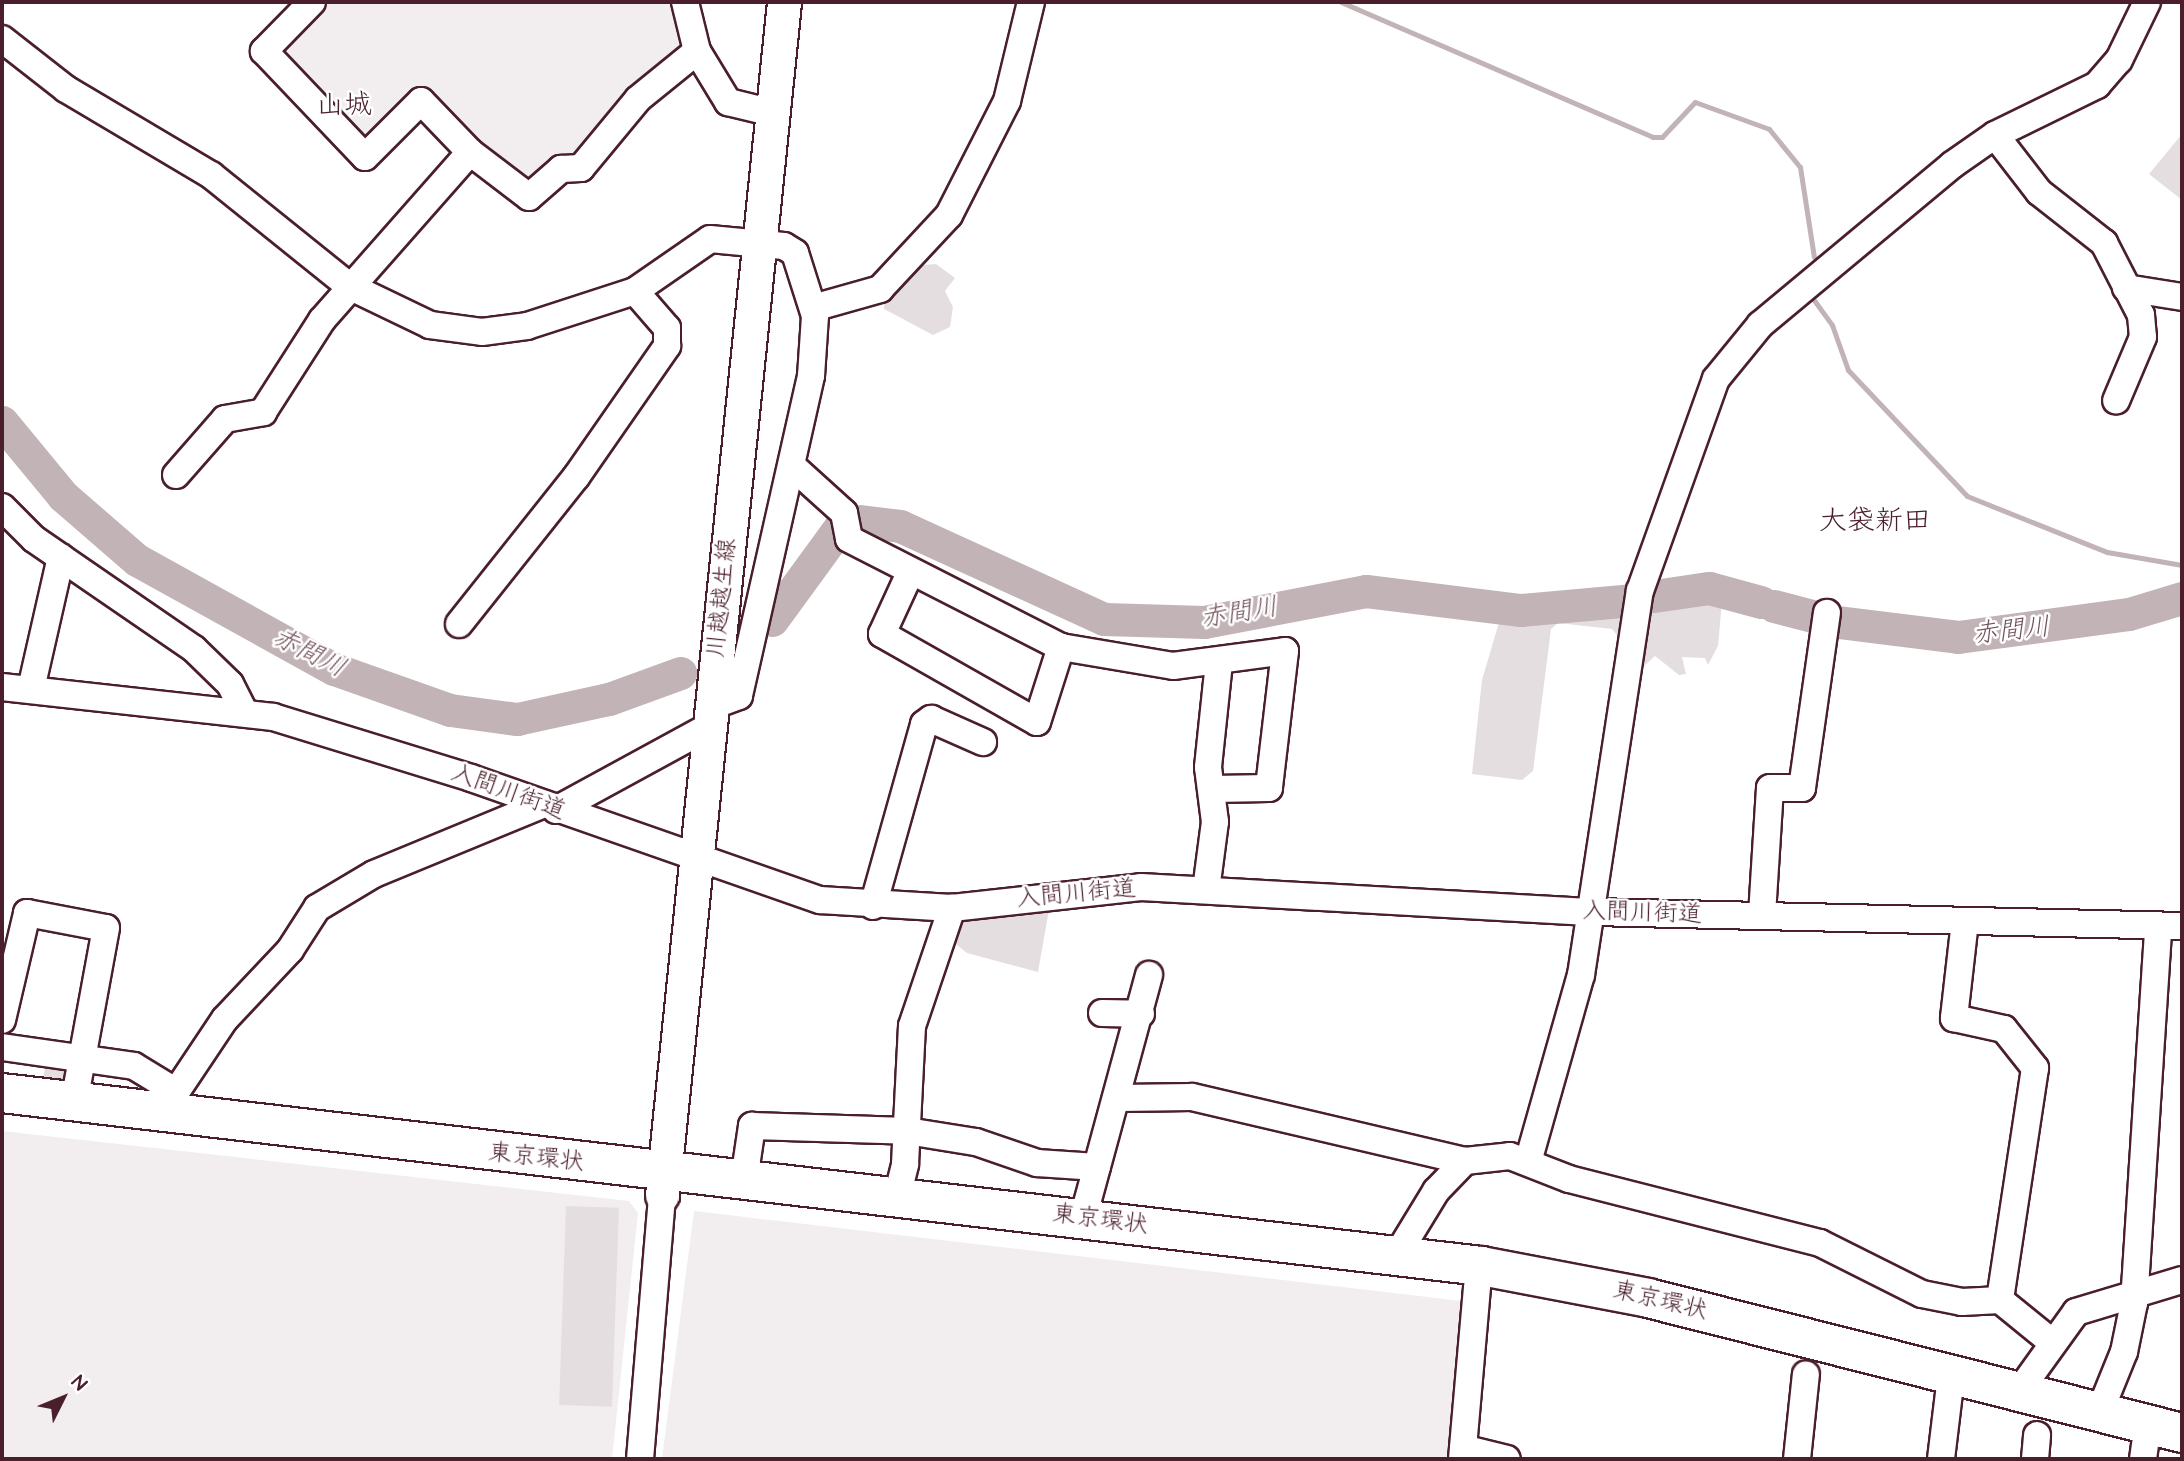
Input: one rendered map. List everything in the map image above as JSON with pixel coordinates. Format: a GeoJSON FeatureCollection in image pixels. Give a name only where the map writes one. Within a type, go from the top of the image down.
{"type":"FeatureCollection","features":[{"type":"Feature","properties":{"kind":"highway","name":"東京環状"},"geometry":{"type":"LineString","coordinates":[[2,1093],[74,1103],[168,1102],[664,1183],[899,1216],[1476,1286],[1644,1318],[2154,1440]]}},
{"type":"Feature","properties":{"kind":"highway","name":"東京環状"},"geometry":{"type":"LineString","coordinates":[[2,1116],[664,1183],[744,1180],[1397,1255],[1564,1279],[2100,1411],[2182,1452]]}},
{"type":"Feature","properties":{"kind":"main road","name":"川越越生線"},"geometry":{"type":"LineString","coordinates":[[664,1183],[784,2]]}},
{"type":"Feature","properties":{"kind":"street"},"geometry":{"type":"LineString","coordinates":[[312,2],[264,51],[365,157],[421,100],[470,152],[529,197],[562,169],[581,168],[638,99],[697,51]]}},
{"type":"Feature","properties":{"kind":"street"},"geometry":{"type":"LineString","coordinates":[[685,2],[697,51],[728,102],[773,113]]}},
{"type":"Feature","properties":{"kind":"street"},"geometry":{"type":"LineString","coordinates":[[813,307],[880,289],[949,215],[1007,101],[1031,2]]}},
{"type":"Feature","properties":{"kind":"street"},"geometry":{"type":"LineString","coordinates":[[1528,1162],[1593,912],[1640,591],[1716,379],[1778,308],[1995,135],[2097,85],[2119,60],[2147,2]]}},
{"type":"Feature","properties":{"kind":"street"},"geometry":{"type":"LineString","coordinates":[[2,39],[66,89],[211,175],[349,286],[430,325],[482,332],[527,326],[635,291],[703,241],[758,244],[784,246],[801,259],[813,307],[815,349],[792,466],[739,696],[711,716],[550,807],[374,874],[317,908],[168,1102],[134,1066],[2,1047]]}},
{"type":"Feature","properties":{"kind":"street"},"geometry":{"type":"LineString","coordinates":[[1995,135],[2039,192],[2104,243],[2141,315],[2143,337],[2116,401]]}},
{"type":"Feature","properties":{"kind":"street"},"geometry":{"type":"LineString","coordinates":[[176,475],[225,419],[263,412],[292,358],[349,286],[470,152]]}},
{"type":"Feature","properties":{"kind":"street"},"geometry":{"type":"LineString","coordinates":[[2126,288],[2182,297]]}},
{"type":"Feature","properties":{"kind":"street"},"geometry":{"type":"LineString","coordinates":[[459,624],[576,477],[667,346],[667,328],[635,291]]}},
{"type":"Feature","properties":{"kind":"street"},"geometry":{"type":"LineString","coordinates":[[792,466],[844,513],[849,539],[910,573],[1061,647],[1153,665],[1219,662],[1285,651],[1288,656],[1269,788],[1213,789]]}},
{"type":"Feature","properties":{"kind":"street"},"geometry":{"type":"LineString","coordinates":[[2,507],[61,557],[194,649],[230,684],[244,711]]}},
{"type":"Feature","properties":{"kind":"street"},"geometry":{"type":"LineString","coordinates":[[31,689],[61,557]]}},
{"type":"Feature","properties":{"kind":"street"},"geometry":{"type":"LineString","coordinates":[[910,573],[882,634],[1037,722],[1061,647]]}},
{"type":"Feature","properties":{"kind":"street"},"geometry":{"type":"LineString","coordinates":[[1762,915],[1770,788],[1802,788],[1826,613]]}},
{"type":"Feature","properties":{"kind":"street"},"geometry":{"type":"LineString","coordinates":[[1206,890],[1213,789],[1208,767],[1219,662]]}},
{"type":"Feature","properties":{"kind":"street","name":"入間川街道"},"geometry":{"type":"LineString","coordinates":[[2,687],[244,711],[550,807],[697,861],[820,900],[873,906],[952,908],[1069,891],[1206,890],[1593,912],[2170,927]]}},
{"type":"Feature","properties":{"kind":"street"},"geometry":{"type":"LineString","coordinates":[[873,906],[924,724],[931,719],[984,742]]}},
{"type":"Feature","properties":{"kind":"street"},"geometry":{"type":"LineString","coordinates":[[897,1197],[906,1131],[912,1026],[952,908]]}},
{"type":"Feature","properties":{"kind":"street"},"geometry":{"type":"LineString","coordinates":[[2,1020],[27,913],[106,928],[74,1103]]}},
{"type":"Feature","properties":{"kind":"street"},"geometry":{"type":"LineString","coordinates":[[1965,921],[1954,1018],[2004,1029],[2035,1068],[2000,1300]]}},
{"type":"Feature","properties":{"kind":"street"},"geometry":{"type":"LineString","coordinates":[[2100,1411],[2124,1352],[2135,1293],[2170,927]]}},
{"type":"Feature","properties":{"kind":"street"},"geometry":{"type":"LineString","coordinates":[[1083,1218],[1119,1098],[1149,975]]}},
{"type":"Feature","properties":{"kind":"street"},"geometry":{"type":"LineString","coordinates":[[1102,1013],[1141,1014]]}},
{"type":"Feature","properties":{"kind":"street"},"geometry":{"type":"LineString","coordinates":[[1119,1098],[1192,1097],[1465,1160],[1510,1156],[1569,1179],[1820,1243],[1922,1294],[1962,1303],[2000,1300],[2053,1343]]}},
{"type":"Feature","properties":{"kind":"street"},"geometry":{"type":"LineString","coordinates":[[744,1180],[752,1126],[906,1131],[976,1142],[1037,1163],[1097,1167]]}},
{"type":"Feature","properties":{"kind":"street"},"geometry":{"type":"LineString","coordinates":[[1397,1255],[1436,1191],[1465,1160]]}},
{"type":"Feature","properties":{"kind":"street"},"geometry":{"type":"LineString","coordinates":[[640,1459],[664,1183]]}},
{"type":"Feature","properties":{"kind":"street"},"geometry":{"type":"LineString","coordinates":[[2020,1390],[2076,1312],[2182,1280]]}},
{"type":"Feature","properties":{"kind":"street"},"geometry":{"type":"LineString","coordinates":[[1476,1286],[1463,1454],[1507,1459]]}},
{"type":"Feature","properties":{"kind":"street"},"geometry":{"type":"LineString","coordinates":[[1797,1459],[1806,1374]]}},
{"type":"Feature","properties":{"kind":"street"},"geometry":{"type":"LineString","coordinates":[[1941,1459],[1949,1393]]}},
{"type":"Feature","properties":{"kind":"shaded area"},"geometry":{"type":"Polygon","coordinates":[[[318,2],[675,2],[686,52],[587,151],[532,189],[423,94],[370,145],[271,50],[318,2]]]}},
{"type":"Feature","properties":{"kind":"shaded area"},"geometry":{"type":"Polygon","coordinates":[[[2182,134],[2182,200],[2149,174],[2182,134]]]}},
{"type":"Feature","properties":{"kind":"shaded area"},"geometry":{"type":"Polygon","coordinates":[[[936,264],[955,278],[945,291],[953,307],[950,327],[933,335],[884,309],[885,290],[912,266],[936,264]]]}},
{"type":"Feature","properties":{"kind":"shaded area"},"geometry":{"type":"Polygon","coordinates":[[[1708,580],[1723,590],[1718,646],[1708,665],[1705,658],[1682,657],[1686,674],[1679,675],[1655,656],[1643,667],[1612,629],[1558,623],[1551,629],[1533,771],[1522,780],[1472,774],[1482,680],[1502,612],[1511,605],[1547,612],[1605,599],[1615,604],[1708,580]]]}},
{"type":"Feature","properties":{"kind":"shaded area"},"geometry":{"type":"Polygon","coordinates":[[[1050,904],[1038,972],[967,953],[948,938],[956,916],[1050,904]]]}},
{"type":"Feature","properties":{"kind":"shaded area"},"geometry":{"type":"Polygon","coordinates":[[[47,1057],[75,1062],[69,1092],[42,1088],[47,1057]]]}},
{"type":"Feature","properties":{"kind":"shaded area"},"geometry":{"type":"Polygon","coordinates":[[[2,1131],[629,1201],[638,1213],[612,1459],[2,1459],[2,1131]]]}},
{"type":"Feature","properties":{"kind":"shaded area"},"geometry":{"type":"Polygon","coordinates":[[[566,1206],[619,1208],[612,1407],[559,1405],[566,1206]]]}},
{"type":"Feature","properties":{"kind":"shaded area"},"geometry":{"type":"Polygon","coordinates":[[[694,1211],[1462,1301],[1448,1459],[662,1459],[694,1211]]]}},
{"type":"Feature","properties":{"kind":"waterway"},"geometry":{"type":"LineString","coordinates":[[1341,2],[1653,137],[1662,137],[1695,102],[1769,129],[1800,167],[1814,257]]}},
{"type":"Feature","properties":{"kind":"waterway"},"geometry":{"type":"LineString","coordinates":[[1811,296],[1832,325],[1848,370],[1967,496],[2107,552],[2182,565]]}},
{"type":"Feature","properties":{"kind":"waterway","name":"赤間川"},"geometry":{"type":"LineString","coordinates":[[2,422],[63,496],[137,560],[334,669],[450,710],[517,719],[609,699],[680,673]]}},
{"type":"Feature","properties":{"kind":"waterway","name":"赤間川"},"geometry":{"type":"LineString","coordinates":[[860,521],[900,526],[1104,619],[1204,622],[1366,591],[1521,610],[1634,600]]}},
{"type":"Feature","properties":{"kind":"waterway","name":"赤間川"},"geometry":{"type":"LineString","coordinates":[[772,620],[842,524]]}},
{"type":"Feature","properties":{"kind":"waterway","name":"赤間川"},"geometry":{"type":"LineString","coordinates":[[1654,596],[1709,588],[1761,602]]}},
{"type":"Feature","properties":{"kind":"waterway","name":"赤間川"},"geometry":{"type":"LineString","coordinates":[[1838,622],[1958,637],[2129,614],[2182,598]]}},
{"type":"Feature","properties":{"kind":"waterway","name":"赤間川"},"geometry":{"type":"LineString","coordinates":[[1774,606],[1820,618]]}},
{"type":"Feature","properties":{"kind":"district","name":"山城"},"geometry":{"type":"Point","coordinates":[344,105]}},
{"type":"Feature","properties":{"kind":"district","name":"大袋新田"},"geometry":{"type":"Point","coordinates":[1875,521]}}]}
